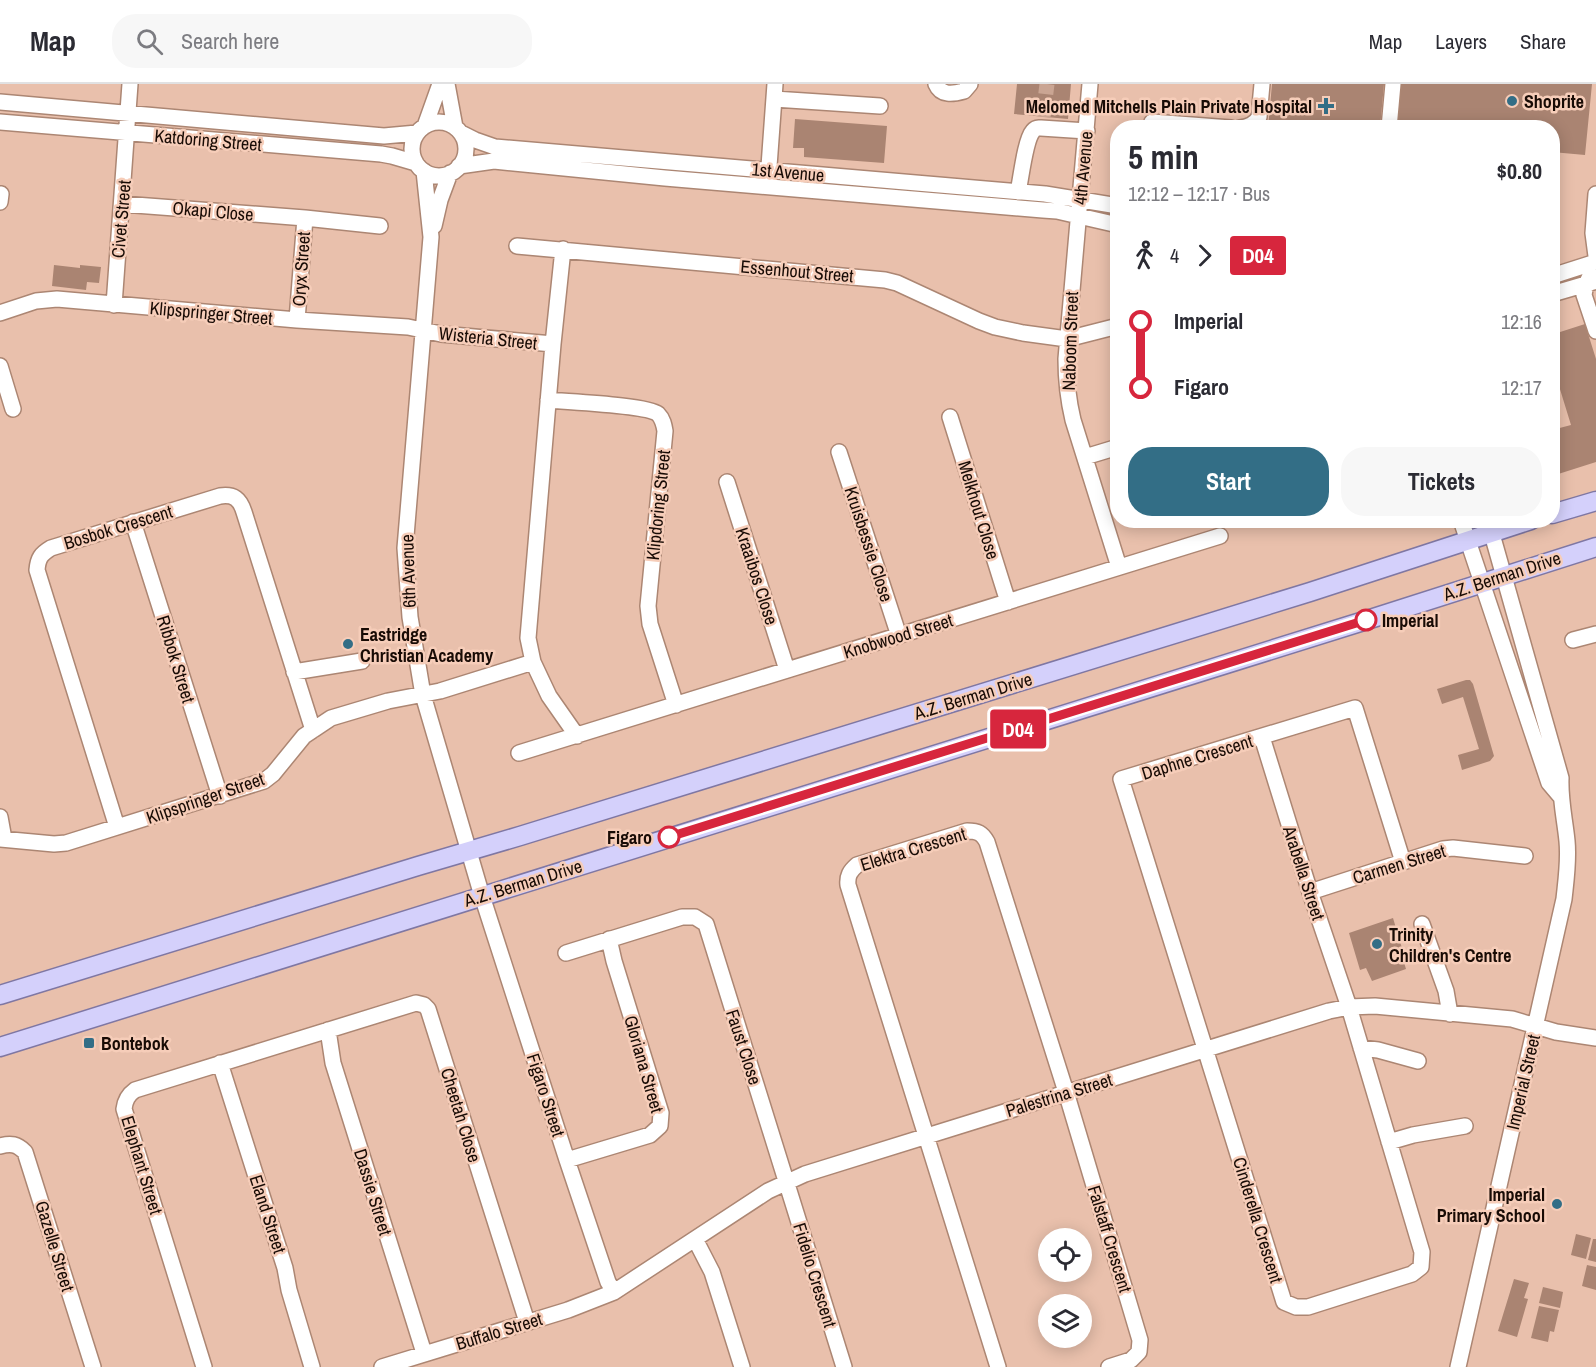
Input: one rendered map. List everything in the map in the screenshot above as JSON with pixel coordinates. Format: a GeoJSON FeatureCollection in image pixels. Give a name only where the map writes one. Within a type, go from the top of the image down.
{"type":"FeatureCollection","features":[{"type":"Feature","properties":{"kind":"main road"},"geometry":{"type":"LineString","coordinates":[[1560,512],[1596,501]]}},
{"type":"Feature","properties":{"kind":"main road","name":"A.Z. Berman Drive"},"geometry":{"type":"LineString","coordinates":[[0,995],[1301,594],[1467,540],[1487,528]]}},
{"type":"Feature","properties":{"kind":"main road","name":"A.Z. Berman Drive"},"geometry":{"type":"LineString","coordinates":[[0,1047],[1596,547]]}},
{"type":"Feature","properties":{"kind":"street","name":"Civet Street"},"geometry":{"type":"LineString","coordinates":[[114,305],[130,84]]}},
{"type":"Feature","properties":{"kind":"street"},"geometry":{"type":"LineString","coordinates":[[440,84],[421,129],[413,140],[412,148],[420,167],[435,176],[455,170],[464,159],[466,152],[447,84]]}},
{"type":"Feature","properties":{"kind":"street"},"geometry":{"type":"LineString","coordinates":[[802,100],[804,84]]}},
{"type":"Feature","properties":{"kind":"street"},"geometry":{"type":"LineString","coordinates":[[936,84],[937,88],[948,93],[964,91],[970,84]]}},
{"type":"Feature","properties":{"kind":"street","name":"4th Avenue"},"geometry":{"type":"LineString","coordinates":[[1078,216],[1090,84]]}},
{"type":"Feature","properties":{"kind":"street"},"geometry":{"type":"LineString","coordinates":[[1257,120],[1262,84]]}},
{"type":"Feature","properties":{"kind":"street"},"geometry":{"type":"LineString","coordinates":[[1390,120],[1393,84]]}},
{"type":"Feature","properties":{"kind":"street"},"geometry":{"type":"LineString","coordinates":[[767,187],[775,92],[802,100],[880,106]]}},
{"type":"Feature","properties":{"kind":"street","name":"Katdoring Street"},"geometry":{"type":"LineString","coordinates":[[0,102],[384,136],[421,129]]}},
{"type":"Feature","properties":{"kind":"street","name":"Katdoring Street"},"geometry":{"type":"LineString","coordinates":[[0,122],[392,156],[420,167]]}},
{"type":"Feature","properties":{"kind":"street"},"geometry":{"type":"LineString","coordinates":[[421,129],[441,122],[458,130]]}},
{"type":"Feature","properties":{"kind":"street"},"geometry":{"type":"LineString","coordinates":[[1018,192],[1029,138],[1034,129],[1042,122],[1087,131]]}},
{"type":"Feature","properties":{"kind":"street","name":"1st Avenue"},"geometry":{"type":"LineString","coordinates":[[458,130],[475,140],[495,147],[1045,194],[1110,205]]}},
{"type":"Feature","properties":{"kind":"street","name":"1st Avenue"},"geometry":{"type":"LineString","coordinates":[[455,170],[494,161],[1050,211],[1110,223]]}},
{"type":"Feature","properties":{"kind":"street","name":"6th Avenue"},"geometry":{"type":"LineString","coordinates":[[420,167],[431,237]]}},
{"type":"Feature","properties":{"kind":"street","name":"6th Avenue"},"geometry":{"type":"LineString","coordinates":[[455,170],[440,200],[431,237],[405,548],[410,617],[423,695],[482,896]]}},
{"type":"Feature","properties":{"kind":"street"},"geometry":{"type":"LineString","coordinates":[[0,202],[1,194]]}},
{"type":"Feature","properties":{"kind":"street"},"geometry":{"type":"LineString","coordinates":[[1596,194],[1593,233],[1596,256]]}},
{"type":"Feature","properties":{"kind":"street","name":"Okapi Close"},"geometry":{"type":"LineString","coordinates":[[122,204],[380,226]]}},
{"type":"Feature","properties":{"kind":"street","name":"Naboom Street"},"geometry":{"type":"LineString","coordinates":[[1078,216],[1066,359],[1068,398],[1119,567]]}},
{"type":"Feature","properties":{"kind":"street","name":"Oryx Street"},"geometry":{"type":"LineString","coordinates":[[297,320],[305,218]]}},
{"type":"Feature","properties":{"kind":"street","name":"Essenhout Street"},"geometry":{"type":"LineString","coordinates":[[517,246],[885,280],[897,283],[995,327],[1068,339]]}},
{"type":"Feature","properties":{"kind":"street"},"geometry":{"type":"LineString","coordinates":[[563,249],[528,638],[533,662],[549,696],[577,736]]}},
{"type":"Feature","properties":{"kind":"street"},"geometry":{"type":"LineString","coordinates":[[1560,274],[1596,263]]}},
{"type":"Feature","properties":{"kind":"street"},"geometry":{"type":"LineString","coordinates":[[1596,263],[1591,282],[1584,295],[1596,331]]}},
{"type":"Feature","properties":{"kind":"street"},"geometry":{"type":"LineString","coordinates":[[1560,292],[1591,282]]}},
{"type":"Feature","properties":{"kind":"street","name":"Klipspringer Street"},"geometry":{"type":"LineString","coordinates":[[0,313],[36,301],[57,299],[424,330]]}},
{"type":"Feature","properties":{"kind":"street"},"geometry":{"type":"LineString","coordinates":[[1068,339],[1110,328]]}},
{"type":"Feature","properties":{"kind":"street","name":"Wisteria Street"},"geometry":{"type":"LineString","coordinates":[[424,330],[441,334],[553,344]]}},
{"type":"Feature","properties":{"kind":"street"},"geometry":{"type":"LineString","coordinates":[[0,366],[14,409]]}},
{"type":"Feature","properties":{"kind":"street","name":"Klipdoring Street"},"geometry":{"type":"LineString","coordinates":[[548,400],[640,408],[655,412],[663,421],[665,431],[648,606],[650,624],[676,705]]}},
{"type":"Feature","properties":{"kind":"street","name":"Melkhout Close"},"geometry":{"type":"LineString","coordinates":[[950,417],[1008,602]]}},
{"type":"Feature","properties":{"kind":"street"},"geometry":{"type":"LineString","coordinates":[[1085,457],[1110,449]]}},
{"type":"Feature","properties":{"kind":"street","name":"Kruisbessie Close"},"geometry":{"type":"LineString","coordinates":[[839,452],[899,636]]}},
{"type":"Feature","properties":{"kind":"street","name":"Kraaibos Close"},"geometry":{"type":"LineString","coordinates":[[728,482],[787,670]]}},
{"type":"Feature","properties":{"kind":"street","name":"Bosbok Crescent"},"geometry":{"type":"LineString","coordinates":[[117,827],[37,570],[38,560],[42,553],[51,548],[220,496],[228,495],[238,500],[244,512],[313,730]]}},
{"type":"Feature","properties":{"kind":"street","name":"Ribbok Street"},"geometry":{"type":"LineString","coordinates":[[133,522],[219,796]]}},
{"type":"Feature","properties":{"kind":"street","name":"Imperial Street"},"geometry":{"type":"LineString","coordinates":[[1463,528],[1548,783],[1560,796]]}},
{"type":"Feature","properties":{"kind":"street","name":"Imperial Street"},"geometry":{"type":"LineString","coordinates":[[1458,1367],[1536,1026],[1564,899],[1567,874],[1567,842],[1560,796],[1561,778],[1491,528]]}},
{"type":"Feature","properties":{"kind":"street","name":"Knobwood Street"},"geometry":{"type":"LineString","coordinates":[[519,753],[1220,536]]}},
{"type":"Feature","properties":{"kind":"street"},"geometry":{"type":"LineString","coordinates":[[1573,640],[1596,636]]}},
{"type":"Feature","properties":{"kind":"street"},"geometry":{"type":"LineString","coordinates":[[294,672],[362,661]]}},
{"type":"Feature","properties":{"kind":"street","name":"Klipspringer Street"},"geometry":{"type":"LineString","coordinates":[[2,839],[66,843],[264,781],[273,774],[304,736],[331,718],[387,701],[440,691],[533,662]]}},
{"type":"Feature","properties":{"kind":"street","name":"Daphne Crescent"},"geometry":{"type":"LineString","coordinates":[[1205,1049],[1121,779],[1355,708],[1403,862]]}},
{"type":"Feature","properties":{"kind":"street","name":"Arabella Street"},"geometry":{"type":"LineString","coordinates":[[1262,737],[1310,892],[1349,1007]]}},
{"type":"Feature","properties":{"kind":"street"},"geometry":{"type":"LineString","coordinates":[[0,817],[2,839]]}},
{"type":"Feature","properties":{"kind":"street","name":"Elektra Crescent"},"geometry":{"type":"LineString","coordinates":[[925,1136],[848,885],[851,870],[857,865],[967,831],[976,831],[983,835],[1066,1092]]}},
{"type":"Feature","properties":{"kind":"street","name":"Carmen Street"},"geometry":{"type":"LineString","coordinates":[[1310,892],[1435,851],[1453,848],[1525,856]]}},
{"type":"Feature","properties":{"kind":"street","name":"Figaro Street"},"geometry":{"type":"LineString","coordinates":[[482,896],[567,1160],[608,1282],[614,1292]]}},
{"type":"Feature","properties":{"kind":"street","name":"Faust Close"},"geometry":{"type":"LineString","coordinates":[[609,939],[682,917],[695,917],[706,924],[786,1182]]}},
{"type":"Feature","properties":{"kind":"street"},"geometry":{"type":"LineString","coordinates":[[1422,924],[1446,991],[1450,1014]]}},
{"type":"Feature","properties":{"kind":"street"},"geometry":{"type":"LineString","coordinates":[[566,953],[609,939]]}},
{"type":"Feature","properties":{"kind":"street","name":"Gloriana Street"},"geometry":{"type":"LineString","coordinates":[[567,1160],[650,1135],[660,1126],[661,1113],[609,939]]}},
{"type":"Feature","properties":{"kind":"street","name":"Cheetah Close"},"geometry":{"type":"LineString","coordinates":[[328,1030],[416,1003],[428,1009],[527,1322]]}},
{"type":"Feature","properties":{"kind":"street","name":"Palestrina Street"},"geometry":{"type":"LineString","coordinates":[[614,1292],[768,1191],[805,1174],[1329,1011],[1349,1007],[1375,1006],[1512,1019],[1556,1032],[1596,1038]]}},
{"type":"Feature","properties":{"kind":"street","name":"Cinderella Crescent"},"geometry":{"type":"LineString","coordinates":[[1205,1049],[1284,1302],[1296,1307],[1308,1307],[1412,1274],[1420,1267],[1422,1252],[1349,1007]]}},
{"type":"Feature","properties":{"kind":"street","name":"Elephant Street"},"geometry":{"type":"LineString","coordinates":[[204,1367],[124,1109],[124,1102],[135,1089],[328,1030]]}},
{"type":"Feature","properties":{"kind":"street","name":"Dassie Street"},"geometry":{"type":"LineString","coordinates":[[328,1030],[333,1062],[424,1353]]}},
{"type":"Feature","properties":{"kind":"street"},"geometry":{"type":"LineString","coordinates":[[1361,1048],[1419,1061]]}},
{"type":"Feature","properties":{"kind":"street","name":"Eland Street"},"geometry":{"type":"LineString","coordinates":[[220,1063],[285,1268],[289,1290],[312,1367]]}},
{"type":"Feature","properties":{"kind":"street","name":"Falstaff Crescent"},"geometry":{"type":"LineString","coordinates":[[1066,1092],[1140,1340],[1139,1352],[1131,1360],[1108,1367]]}},
{"type":"Feature","properties":{"kind":"street"},"geometry":{"type":"LineString","coordinates":[[1389,1142],[1413,1135],[1465,1126]]}},
{"type":"Feature","properties":{"kind":"street"},"geometry":{"type":"LineString","coordinates":[[925,1136],[998,1367]]}},
{"type":"Feature","properties":{"kind":"street","name":"Gazelle Street"},"geometry":{"type":"LineString","coordinates":[[0,1146],[13,1144],[25,1152],[93,1367]]}},
{"type":"Feature","properties":{"kind":"street","name":"Fidelio Crescent"},"geometry":{"type":"LineString","coordinates":[[786,1182],[844,1367]]}},
{"type":"Feature","properties":{"kind":"street"},"geometry":{"type":"LineString","coordinates":[[695,1239],[712,1272],[742,1367]]}},
{"type":"Feature","properties":{"kind":"street","name":"Buffalo Street"},"geometry":{"type":"LineString","coordinates":[[382,1367],[568,1310],[614,1292]]}},
{"type":"Feature","properties":{"kind":"building"},"geometry":{"type":"Polygon","coordinates":[[[1017,84],[1071,84],[1068,119],[1014,114],[1017,84]]]}},
{"type":"Feature","properties":{"kind":"building","name":"Melomed Mitchells Plain Private Hospital"},"geometry":{"type":"Polygon","coordinates":[[[1272,84],[1384,84],[1381,120],[1269,120],[1272,84]]]}},
{"type":"Feature","properties":{"kind":"building"},"geometry":{"type":"Polygon","coordinates":[[[1399,84],[1592,84],[1585,155],[1560,153],[1560,120],[1396,120],[1399,84]]]}},
{"type":"Feature","properties":{"kind":"building"},"geometry":{"type":"Polygon","coordinates":[[[795,119],[887,126],[884,163],[804,157],[804,148],[793,148],[795,119]]]}},
{"type":"Feature","properties":{"kind":"building"},"geometry":{"type":"Polygon","coordinates":[[[54,265],[80,268],[80,265],[101,267],[99,283],[87,282],[86,290],[52,286],[54,265]]]}},
{"type":"Feature","properties":{"kind":"building"},"geometry":{"type":"Polygon","coordinates":[[[1585,324],[1596,359],[1596,462],[1560,473],[1560,428],[1571,425],[1560,389],[1560,332],[1585,324]]]}},
{"type":"Feature","properties":{"kind":"building"},"geometry":{"type":"Polygon","coordinates":[[[1470,680],[1473,684],[1494,756],[1490,761],[1462,770],[1458,755],[1479,749],[1463,697],[1442,704],[1437,689],[1470,680]]]}},
{"type":"Feature","properties":{"kind":"building","name":"Trinity Children's Centre"},"geometry":{"type":"Polygon","coordinates":[[[1393,918],[1406,969],[1372,981],[1366,968],[1360,970],[1349,933],[1393,918]]]}},
{"type":"Feature","properties":{"kind":"building"},"geometry":{"type":"Polygon","coordinates":[[[1576,1234],[1591,1238],[1586,1259],[1571,1255],[1576,1234]]]}},
{"type":"Feature","properties":{"kind":"building"},"geometry":{"type":"Polygon","coordinates":[[[1593,1239],[1596,1239],[1596,1262],[1588,1260],[1593,1239]]]}},
{"type":"Feature","properties":{"kind":"building"},"geometry":{"type":"Polygon","coordinates":[[[1587,1265],[1596,1267],[1596,1290],[1582,1286],[1587,1265]]]}},
{"type":"Feature","properties":{"kind":"building"},"geometry":{"type":"Polygon","coordinates":[[[1514,1279],[1529,1283],[1524,1298],[1528,1299],[1517,1337],[1498,1331],[1514,1279]]]}},
{"type":"Feature","properties":{"kind":"building"},"geometry":{"type":"Polygon","coordinates":[[[1543,1287],[1563,1292],[1560,1308],[1539,1303],[1543,1287]]]}},
{"type":"Feature","properties":{"kind":"building"},"geometry":{"type":"Polygon","coordinates":[[[1539,1306],[1559,1310],[1554,1332],[1550,1331],[1548,1342],[1531,1338],[1539,1306]]]}},
{"type":"Feature","properties":{"kind":"tunnel"},"geometry":{"type":"LineString","coordinates":[[1043,117],[1047,84]]}},
{"type":"Feature","properties":{"kind":"bus line","name":"D04"},"geometry":{"type":"LineString","coordinates":[[669,837],[1366,620]]}},
{"type":"Feature","properties":{"kind":"place","name":"Shoprite"},"geometry":{"type":"Point","coordinates":[1512,101]}},
{"type":"Feature","properties":{"kind":"place","name":"Melomed Mitchells Plain Private Hospital"},"geometry":{"type":"Point","coordinates":[1326,106]}},
{"type":"Feature","properties":{"kind":"place","name":"Imperial"},"geometry":{"type":"Point","coordinates":[1366,620]}},
{"type":"Feature","properties":{"kind":"place","name":"Eastridge Christian Academy"},"geometry":{"type":"Point","coordinates":[348,644]}},
{"type":"Feature","properties":{"kind":"place","name":"Figaro"},"geometry":{"type":"Point","coordinates":[669,837]}},
{"type":"Feature","properties":{"kind":"place","name":"Trinity Children's Centre"},"geometry":{"type":"Point","coordinates":[1377,944]}},
{"type":"Feature","properties":{"kind":"place","name":"Bontebok"},"geometry":{"type":"Point","coordinates":[89,1043]}},
{"type":"Feature","properties":{"kind":"place","name":"Imperial Primary School"},"geometry":{"type":"Point","coordinates":[1557,1204]}}]}
